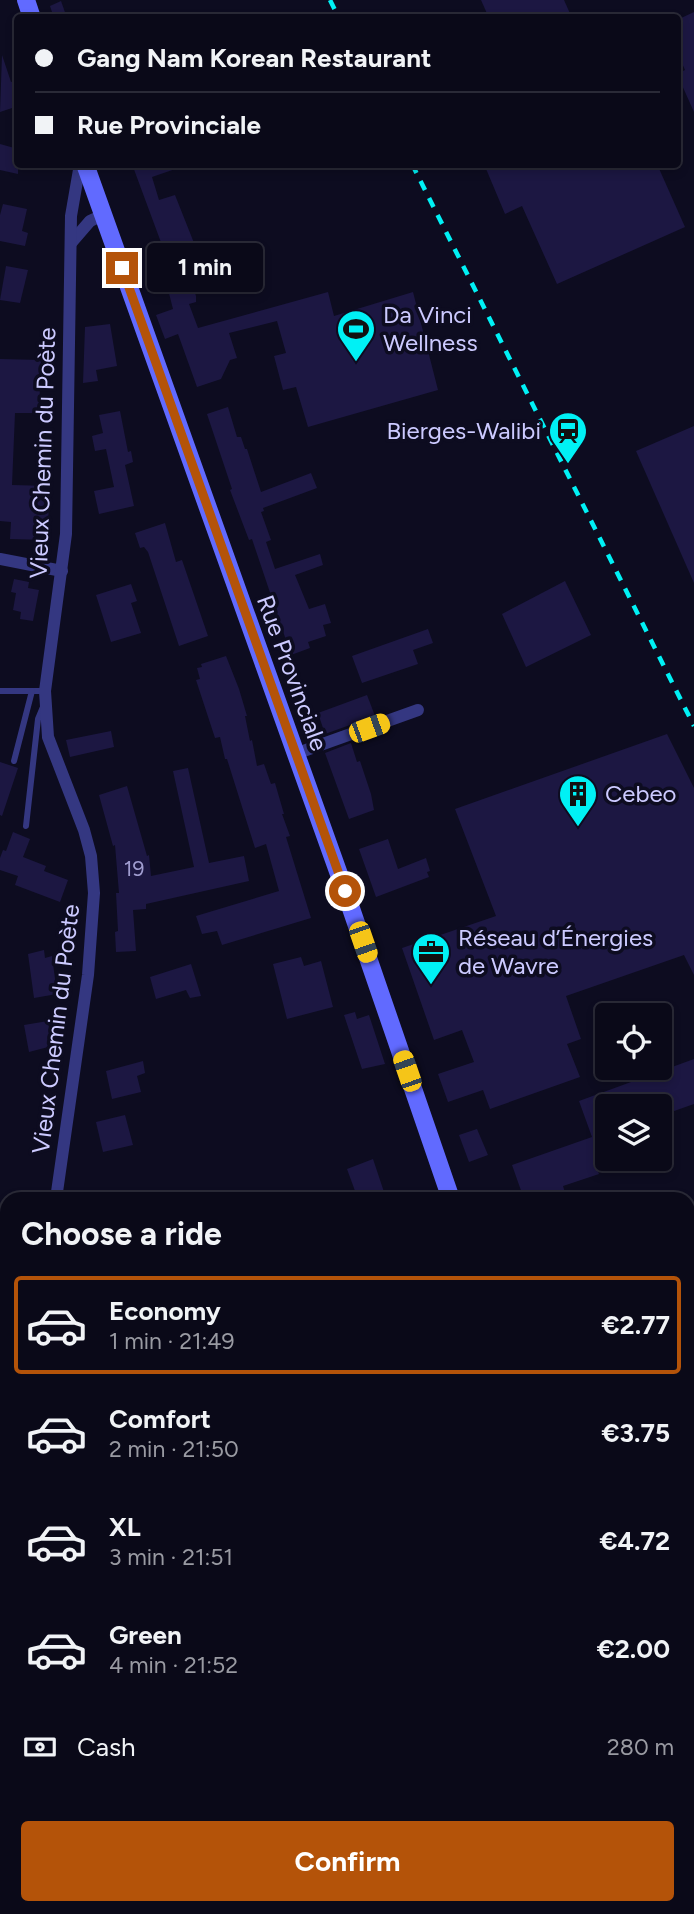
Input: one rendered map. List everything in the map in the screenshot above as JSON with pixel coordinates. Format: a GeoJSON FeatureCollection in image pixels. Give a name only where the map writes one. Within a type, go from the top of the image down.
{"type":"FeatureCollection","features":[{"type":"Feature","properties":{"kind":"main road","name":"Rue Provinciale"},"geometry":{"type":"LineString","coordinates":[[86,168],[345,891],[449,1192]]}},
{"type":"Feature","properties":{"kind":"street"},"geometry":{"type":"LineString","coordinates":[[71,243],[71,216],[79,168]]}},
{"type":"Feature","properties":{"kind":"street"},"geometry":{"type":"LineString","coordinates":[[71,243],[90,222],[103,215]]}},
{"type":"Feature","properties":{"kind":"street","name":"Vieux Chemin du Poète"},"geometry":{"type":"LineString","coordinates":[[57,1192],[88,975],[94,893],[90,856],[75,805],[48,737],[40,695],[66,534],[71,243]]}},
{"type":"Feature","properties":{"kind":"street"},"geometry":{"type":"LineString","coordinates":[[0,559],[62,571]]}},
{"type":"Feature","properties":{"kind":"street"},"geometry":{"type":"LineString","coordinates":[[295,754],[418,710]]}},
{"type":"Feature","properties":{"kind":"lane"},"geometry":{"type":"LineString","coordinates":[[0,691],[40,695]]}},
{"type":"Feature","properties":{"kind":"lane"},"geometry":{"type":"LineString","coordinates":[[14,761],[40,695]]}},
{"type":"Feature","properties":{"kind":"lane"},"geometry":{"type":"LineString","coordinates":[[26,826],[40,695]]}},
{"type":"Feature","properties":{"kind":"building"},"geometry":{"type":"Polygon","coordinates":[[[481,0],[564,0],[570,14],[487,14],[481,0]]]}},
{"type":"Feature","properties":{"kind":"building"},"geometry":{"type":"Polygon","coordinates":[[[61,1],[66,14],[53,14],[50,6],[61,1]]]}},
{"type":"Feature","properties":{"kind":"building"},"geometry":{"type":"Polygon","coordinates":[[[694,12],[694,112],[681,83],[681,72],[685,70],[681,61],[681,18],[694,12]]]}},
{"type":"Feature","properties":{"kind":"building"},"geometry":{"type":"Polygon","coordinates":[[[2,55],[11,82],[14,81],[14,107],[0,112],[2,55]]]}},
{"type":"Feature","properties":{"kind":"building"},"geometry":{"type":"Polygon","coordinates":[[[0,144],[14,148],[14,168],[18,168],[18,174],[0,170],[0,144]]]}},
{"type":"Feature","properties":{"kind":"building"},"geometry":{"type":"Polygon","coordinates":[[[133,168],[178,168],[152,177],[159,200],[175,195],[196,248],[180,254],[186,277],[190,276],[196,296],[196,302],[189,304],[198,328],[328,292],[334,316],[413,292],[438,390],[308,427],[296,387],[283,390],[274,356],[286,353],[277,321],[229,333],[237,358],[230,360],[221,379],[197,387],[178,334],[165,339],[156,315],[173,309],[162,266],[169,264],[133,168]]]}},
{"type":"Feature","properties":{"kind":"building"},"geometry":{"type":"Polygon","coordinates":[[[486,168],[659,168],[685,227],[557,284],[522,206],[505,214],[486,168]]]}},
{"type":"Feature","properties":{"kind":"building"},"geometry":{"type":"Polygon","coordinates":[[[3,204],[27,209],[22,231],[28,233],[25,246],[0,241],[0,215],[3,204]]]}},
{"type":"Feature","properties":{"kind":"building"},"geometry":{"type":"Polygon","coordinates":[[[6,266],[28,270],[20,303],[0,300],[6,266]]]}},
{"type":"Feature","properties":{"kind":"building"},"geometry":{"type":"Polygon","coordinates":[[[110,324],[117,366],[96,370],[98,381],[83,383],[85,327],[110,324]]]}},
{"type":"Feature","properties":{"kind":"building"},"geometry":{"type":"Polygon","coordinates":[[[0,359],[41,360],[39,413],[15,413],[12,485],[49,486],[48,540],[10,539],[11,522],[0,521],[0,359]]]}},
{"type":"Feature","properties":{"kind":"building"},"geometry":{"type":"Polygon","coordinates":[[[228,407],[237,437],[241,437],[247,449],[261,492],[311,473],[317,488],[263,508],[264,511],[261,512],[271,540],[266,542],[275,569],[320,554],[323,565],[295,575],[309,609],[325,604],[331,623],[323,625],[326,636],[308,642],[310,648],[291,655],[252,539],[249,540],[230,490],[232,489],[207,414],[228,407]]]}},
{"type":"Feature","properties":{"kind":"building"},"geometry":{"type":"Polygon","coordinates":[[[120,411],[128,452],[131,451],[133,462],[125,465],[134,506],[99,514],[94,491],[114,487],[106,449],[95,451],[92,436],[103,433],[99,415],[120,411]]]}},
{"type":"Feature","properties":{"kind":"building"},"geometry":{"type":"Polygon","coordinates":[[[694,426],[694,583],[636,451],[694,426]]]}},
{"type":"Feature","properties":{"kind":"building"},"geometry":{"type":"Polygon","coordinates":[[[165,523],[176,562],[182,560],[208,636],[179,646],[148,552],[144,547],[140,548],[135,533],[165,523]]]}},
{"type":"Feature","properties":{"kind":"building"},"geometry":{"type":"Polygon","coordinates":[[[14,579],[29,582],[28,588],[39,590],[33,621],[20,619],[21,612],[13,610],[16,593],[11,592],[14,579]]]}},
{"type":"Feature","properties":{"kind":"building"},"geometry":{"type":"Polygon","coordinates":[[[565,581],[591,635],[526,667],[502,614],[565,581]]]}},
{"type":"Feature","properties":{"kind":"building"},"geometry":{"type":"Polygon","coordinates":[[[131,584],[137,601],[131,603],[141,633],[111,642],[96,595],[131,584]]]}},
{"type":"Feature","properties":{"kind":"building"},"geometry":{"type":"Polygon","coordinates":[[[428,629],[433,643],[413,650],[418,664],[362,683],[352,656],[428,629]]]}},
{"type":"Feature","properties":{"kind":"building"},"geometry":{"type":"Polygon","coordinates":[[[226,656],[247,716],[257,766],[264,764],[271,784],[275,783],[290,836],[286,837],[311,918],[222,945],[217,931],[202,934],[196,916],[279,891],[266,844],[255,848],[220,737],[215,738],[196,680],[200,679],[197,668],[202,667],[201,664],[226,656]]]}},
{"type":"Feature","properties":{"kind":"building"},"geometry":{"type":"Polygon","coordinates":[[[367,695],[375,716],[325,734],[318,713],[367,695]]]}},
{"type":"Feature","properties":{"kind":"building"},"geometry":{"type":"Polygon","coordinates":[[[111,731],[114,747],[70,757],[66,740],[111,731]]]}},
{"type":"Feature","properties":{"kind":"building"},"geometry":{"type":"Polygon","coordinates":[[[667,734],[694,788],[694,975],[684,955],[566,996],[581,1039],[567,1044],[580,1077],[490,1109],[483,1090],[448,1102],[438,1074],[474,1062],[462,1030],[434,1040],[402,948],[496,916],[455,809],[667,734]]]}},
{"type":"Feature","properties":{"kind":"building"},"geometry":{"type":"Polygon","coordinates":[[[351,743],[357,762],[360,761],[374,810],[349,819],[325,753],[351,743]]]}},
{"type":"Feature","properties":{"kind":"building"},"geometry":{"type":"Polygon","coordinates":[[[0,762],[18,768],[2,816],[0,815],[0,762]]]}},
{"type":"Feature","properties":{"kind":"building"},"geometry":{"type":"Polygon","coordinates":[[[188,768],[209,863],[244,856],[249,881],[146,904],[146,909],[133,910],[136,951],[116,952],[116,893],[119,893],[115,845],[113,846],[99,795],[127,786],[147,856],[149,855],[151,876],[194,867],[173,771],[188,768]]]}},
{"type":"Feature","properties":{"kind":"building"},"geometry":{"type":"Polygon","coordinates":[[[13,832],[30,839],[23,857],[46,866],[44,871],[68,880],[60,902],[15,885],[18,876],[0,870],[0,858],[3,850],[6,851],[13,832]]]}},
{"type":"Feature","properties":{"kind":"building"},"geometry":{"type":"Polygon","coordinates":[[[388,839],[398,869],[426,858],[429,877],[376,897],[359,849],[388,839]]]}},
{"type":"Feature","properties":{"kind":"building"},"geometry":{"type":"Polygon","coordinates":[[[44,950],[45,958],[52,956],[57,994],[34,998],[28,954],[44,950]]]}},
{"type":"Feature","properties":{"kind":"building"},"geometry":{"type":"Polygon","coordinates":[[[301,957],[304,966],[321,961],[333,1007],[287,1019],[273,964],[301,957]]]}},
{"type":"Feature","properties":{"kind":"building"},"geometry":{"type":"Polygon","coordinates":[[[191,964],[201,996],[190,998],[186,990],[156,999],[150,977],[191,964]]]}},
{"type":"Feature","properties":{"kind":"building"},"geometry":{"type":"Polygon","coordinates":[[[355,1012],[357,1019],[369,1015],[385,1064],[362,1069],[344,1015],[355,1012]]]}},
{"type":"Feature","properties":{"kind":"building"},"geometry":{"type":"Polygon","coordinates":[[[48,1021],[52,1046],[29,1052],[24,1025],[48,1021]]]}},
{"type":"Feature","properties":{"kind":"building"},"geometry":{"type":"Polygon","coordinates":[[[694,1059],[694,1104],[672,1112],[672,1094],[598,1094],[636,1080],[672,1080],[672,1067],[694,1059]]]}},
{"type":"Feature","properties":{"kind":"building"},"geometry":{"type":"Polygon","coordinates":[[[143,1061],[145,1073],[137,1076],[141,1092],[112,1099],[106,1071],[143,1061]]]}},
{"type":"Feature","properties":{"kind":"building"},"geometry":{"type":"Polygon","coordinates":[[[595,1095],[594,1162],[595,1171],[599,1174],[563,1186],[565,1192],[522,1192],[512,1165],[592,1137],[579,1101],[595,1095]]]}},
{"type":"Feature","properties":{"kind":"building"},"geometry":{"type":"Polygon","coordinates":[[[125,1115],[133,1145],[103,1152],[96,1122],[125,1115]]]}},
{"type":"Feature","properties":{"kind":"building"},"geometry":{"type":"Polygon","coordinates":[[[477,1129],[488,1155],[469,1162],[459,1135],[477,1129]]]}},
{"type":"Feature","properties":{"kind":"building"},"geometry":{"type":"Polygon","coordinates":[[[373,1159],[384,1192],[355,1192],[347,1169],[373,1159]]]}},
{"type":"Feature","properties":{"kind":"railway"},"geometry":{"type":"LineString","coordinates":[[330,0],[337,14]]}},
{"type":"Feature","properties":{"kind":"railway"},"geometry":{"type":"LineString","coordinates":[[414,168],[694,726]]}},
{"type":"Feature","properties":{"kind":"place","name":"Da Vinci Wellness"},"geometry":{"type":"Point","coordinates":[356,363]}},
{"type":"Feature","properties":{"kind":"place","name":"Bierges-Walibi"},"geometry":{"type":"Point","coordinates":[568,465]}},
{"type":"Feature","properties":{"kind":"place","name":"Cebeo"},"geometry":{"type":"Point","coordinates":[578,828]}},
{"type":"Feature","properties":{"kind":"place","name":"Réseau d’Énergies de Wavre"},"geometry":{"type":"Point","coordinates":[431,986]}},
{"type":"Feature","properties":{"kind":"route"},"geometry":{"type":"LineString","coordinates":[[122,268],[345,891]]}}]}
